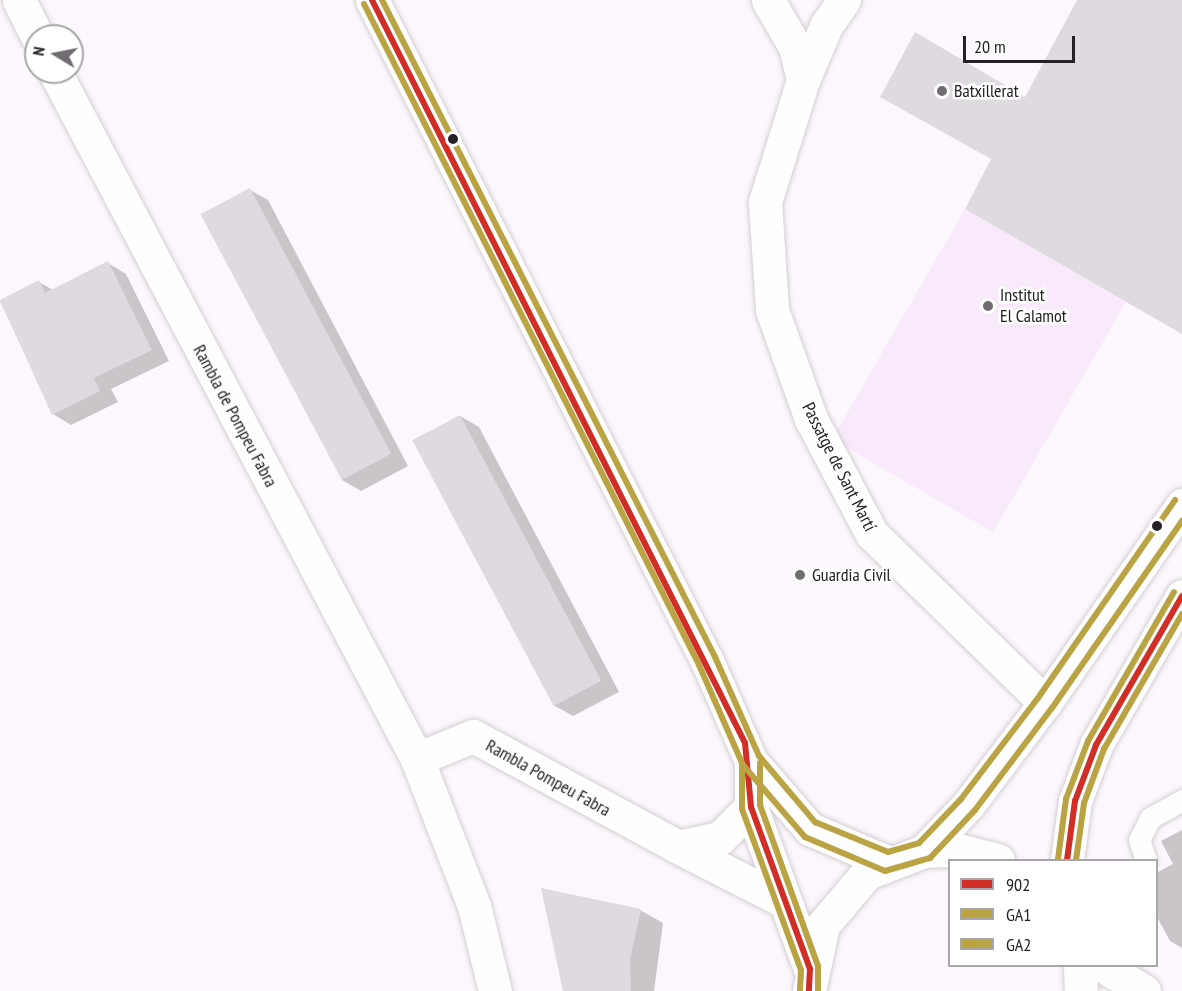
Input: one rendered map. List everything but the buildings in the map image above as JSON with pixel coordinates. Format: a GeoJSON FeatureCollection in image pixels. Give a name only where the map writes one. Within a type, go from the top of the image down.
{"type":"FeatureCollection","features":[{"type":"Feature","properties":{"kind":"street"},"geometry":{"type":"LineString","coordinates":[[19,0],[31,24]]}},
{"type":"Feature","properties":{"kind":"street"},"geometry":{"type":"LineString","coordinates":[[372,0],[707,661],[751,761],[810,829],[887,862]]}},
{"type":"Feature","properties":{"kind":"street"},"geometry":{"type":"LineString","coordinates":[[768,0],[795,47],[803,80]]}},
{"type":"Feature","properties":{"kind":"street","name":"Passatge de Sant Martí"},"geometry":{"type":"LineString","coordinates":[[844,0],[826,26],[803,80],[765,202],[772,310],[811,419],[872,534],[1046,703]]}},
{"type":"Feature","properties":{"kind":"street","name":"Rambla de Pompeu Fabra"},"geometry":{"type":"LineString","coordinates":[[61,84],[417,759],[474,906],[495,991]]}},
{"type":"Feature","properties":{"kind":"street"},"geometry":{"type":"LineString","coordinates":[[924,851],[968,805],[1046,703],[1182,505]]}},
{"type":"Feature","properties":{"kind":"street"},"geometry":{"type":"LineString","coordinates":[[1067,859],[1075,801],[1096,745],[1178,613]]}},
{"type":"Feature","properties":{"kind":"street","name":"Rambla Pompeu Fabra"},"geometry":{"type":"LineString","coordinates":[[417,759],[473,736],[678,847]]}},
{"type":"Feature","properties":{"kind":"street"},"geometry":{"type":"LineString","coordinates":[[751,761],[751,807],[809,980]]}},
{"type":"Feature","properties":{"kind":"street"},"geometry":{"type":"LineString","coordinates":[[678,847],[720,838],[751,807]]}},
{"type":"Feature","properties":{"kind":"street"},"geometry":{"type":"LineString","coordinates":[[678,847],[784,902]]}},
{"type":"Feature","properties":{"kind":"street"},"geometry":{"type":"LineString","coordinates":[[809,980],[835,906],[887,862],[924,851],[958,850],[991,859]]}},
{"type":"Feature","properties":{"kind":"street"},"geometry":{"type":"LineString","coordinates":[[1080,967],[1081,991]]}},
{"type":"Feature","properties":{"kind":"street"},"geometry":{"type":"LineString","coordinates":[[1105,967],[1144,991]]}},
{"type":"Feature","properties":{"kind":"lane"},"geometry":{"type":"LineString","coordinates":[[1145,859],[1139,840],[1150,818],[1182,800]]}},
{"type":"Feature","properties":{"kind":"shaded area"},"geometry":{"type":"Polygon","coordinates":[[[965,209],[1126,302],[993,532],[832,439],[965,209]]]}},
{"type":"Feature","properties":{"kind":"transit line","name":"902"},"geometry":{"type":"LineString","coordinates":[[372,0],[745,743],[751,807],[810,969],[809,991]]}},
{"type":"Feature","properties":{"kind":"transit line","name":"GA2"},"geometry":{"type":"LineString","coordinates":[[382,0],[715,657],[759,756],[815,822],[888,852],[919,843],[961,799],[1038,698],[1175,500]]}},
{"type":"Feature","properties":{"kind":"transit line","name":"GA1"},"geometry":{"type":"LineString","coordinates":[[364,4],[699,665],[743,765],[805,837],[885,871],[930,858],[975,810],[1052,708],[1182,521]]}},
{"type":"Feature","properties":{"kind":"transit line","name":"GA2"},"geometry":{"type":"LineString","coordinates":[[1058,859],[1066,799],[1088,741],[1174,592]]}},
{"type":"Feature","properties":{"kind":"transit line","name":"902"},"geometry":{"type":"LineString","coordinates":[[1067,859],[1075,801],[1096,745],[1182,596]]}},
{"type":"Feature","properties":{"kind":"transit line","name":"GA1"},"geometry":{"type":"LineString","coordinates":[[1076,859],[1084,803],[1104,749],[1182,614]]}},
{"type":"Feature","properties":{"kind":"transit line","name":"GA1"},"geometry":{"type":"LineString","coordinates":[[742,763],[742,809],[801,970],[800,991]]}},
{"type":"Feature","properties":{"kind":"transit line","name":"GA2"},"geometry":{"type":"LineString","coordinates":[[760,763],[760,805],[818,966],[818,991]]}},
{"type":"Feature","properties":{"kind":"place","name":"Batxillerat"},"geometry":{"type":"Point","coordinates":[942,91]}},
{"type":"Feature","properties":{"kind":"place","name":"Institut El Calamot"},"geometry":{"type":"Point","coordinates":[988,306]}},
{"type":"Feature","properties":{"kind":"place","name":"Guardia Civil"},"geometry":{"type":"Point","coordinates":[800,575]}}]}
